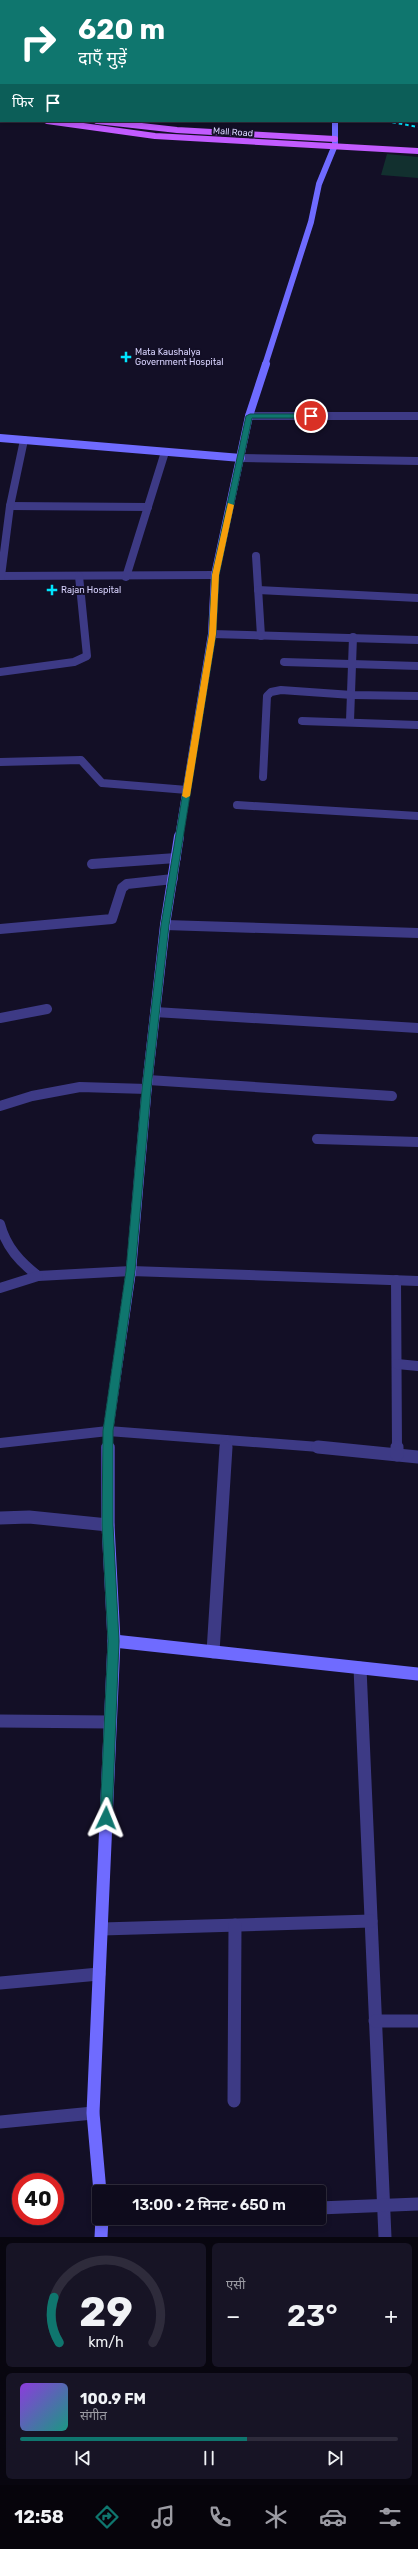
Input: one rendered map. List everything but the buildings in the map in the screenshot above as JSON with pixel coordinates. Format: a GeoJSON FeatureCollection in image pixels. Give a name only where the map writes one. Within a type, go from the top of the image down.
{"type":"FeatureCollection","features":[{"type":"Feature","properties":{"kind":"main road","name":"Mall Road"},"geometry":{"type":"LineString","coordinates":[[54,122],[155,136],[418,144]]}},
{"type":"Feature","properties":{"kind":"main road","name":"Mall Road"},"geometry":{"type":"LineString","coordinates":[[106,122],[177,130],[335,142],[418,151]]}},
{"type":"Feature","properties":{"kind":"street"},"geometry":{"type":"LineString","coordinates":[[99,2185],[93,2113],[114,1641],[108,1525],[108,1431],[131,1271],[147,1085],[155,1012],[165,925],[212,634],[215,575],[250,416],[311,222],[319,184],[335,142],[335,122]]}},
{"type":"Feature","properties":{"kind":"street"},"geometry":{"type":"LineString","coordinates":[[250,416],[418,416]]}},
{"type":"Feature","properties":{"kind":"street"},"geometry":{"type":"LineString","coordinates":[[0,438],[241,458],[418,462]]}},
{"type":"Feature","properties":{"kind":"street"},"geometry":{"type":"LineString","coordinates":[[24,440],[10,506],[0,576],[126,577],[215,575]]}},
{"type":"Feature","properties":{"kind":"street"},"geometry":{"type":"LineString","coordinates":[[126,577],[165,452]]}},
{"type":"Feature","properties":{"kind":"street"},"geometry":{"type":"LineString","coordinates":[[10,506],[148,507]]}},
{"type":"Feature","properties":{"kind":"street"},"geometry":{"type":"LineString","coordinates":[[256,556],[261,636]]}},
{"type":"Feature","properties":{"kind":"street"},"geometry":{"type":"LineString","coordinates":[[0,672],[74,662],[87,656],[79,576]]}},
{"type":"Feature","properties":{"kind":"street"},"geometry":{"type":"LineString","coordinates":[[258,590],[418,598]]}},
{"type":"Feature","properties":{"kind":"street"},"geometry":{"type":"LineString","coordinates":[[212,634],[418,640]]}},
{"type":"Feature","properties":{"kind":"street"},"geometry":{"type":"LineString","coordinates":[[350,721],[353,638]]}},
{"type":"Feature","properties":{"kind":"street"},"geometry":{"type":"LineString","coordinates":[[284,662],[418,666]]}},
{"type":"Feature","properties":{"kind":"street"},"geometry":{"type":"LineString","coordinates":[[264,777],[268,696],[271,692],[281,690],[352,695],[418,696]]}},
{"type":"Feature","properties":{"kind":"street"},"geometry":{"type":"LineString","coordinates":[[302,721],[350,721],[418,725]]}},
{"type":"Feature","properties":{"kind":"street"},"geometry":{"type":"LineString","coordinates":[[0,762],[81,760],[91,766],[96,778],[102,783],[187,790]]}},
{"type":"Feature","properties":{"kind":"street"},"geometry":{"type":"LineString","coordinates":[[237,805],[418,816]]}},
{"type":"Feature","properties":{"kind":"street"},"geometry":{"type":"LineString","coordinates":[[92,864],[176,858]]}},
{"type":"Feature","properties":{"kind":"street"},"geometry":{"type":"LineString","coordinates":[[0,930],[106,921],[115,916],[120,893],[127,884],[173,879]]}},
{"type":"Feature","properties":{"kind":"street"},"geometry":{"type":"LineString","coordinates":[[165,925],[418,933]]}},
{"type":"Feature","properties":{"kind":"street"},"geometry":{"type":"LineString","coordinates":[[0,1018],[48,1010]]}},
{"type":"Feature","properties":{"kind":"street"},"geometry":{"type":"LineString","coordinates":[[155,1012],[418,1028]]}},
{"type":"Feature","properties":{"kind":"street"},"geometry":{"type":"LineString","coordinates":[[0,1106],[32,1096],[80,1087],[147,1085],[392,1096]]}},
{"type":"Feature","properties":{"kind":"street"},"geometry":{"type":"LineString","coordinates":[[317,1139],[418,1142]]}},
{"type":"Feature","properties":{"kind":"street"},"geometry":{"type":"LineString","coordinates":[[0,1224],[2,1234],[20,1262],[38,1276]]}},
{"type":"Feature","properties":{"kind":"street"},"geometry":{"type":"LineString","coordinates":[[0,1288],[38,1276],[131,1271],[418,1281]]}},
{"type":"Feature","properties":{"kind":"street"},"geometry":{"type":"LineString","coordinates":[[396,1280],[397,1455]]}},
{"type":"Feature","properties":{"kind":"street"},"geometry":{"type":"LineString","coordinates":[[397,1364],[418,1366]]}},
{"type":"Feature","properties":{"kind":"street"},"geometry":{"type":"LineString","coordinates":[[0,1443],[108,1431],[377,1451],[418,1457]]}},
{"type":"Feature","properties":{"kind":"street"},"geometry":{"type":"LineString","coordinates":[[213,1652],[226,1440]]}},
{"type":"Feature","properties":{"kind":"street"},"geometry":{"type":"LineString","coordinates":[[0,1518],[18,1517],[108,1525]]}},
{"type":"Feature","properties":{"kind":"street"},"geometry":{"type":"LineString","coordinates":[[114,1641],[418,1674]]}},
{"type":"Feature","properties":{"kind":"street"},"geometry":{"type":"LineString","coordinates":[[360,1668],[385,2237]]}},
{"type":"Feature","properties":{"kind":"street"},"geometry":{"type":"LineString","coordinates":[[0,1722],[110,1722]]}},
{"type":"Feature","properties":{"kind":"street"},"geometry":{"type":"LineString","coordinates":[[102,1929],[371,1921]]}},
{"type":"Feature","properties":{"kind":"street"},"geometry":{"type":"LineString","coordinates":[[234,2101],[235,1925]]}},
{"type":"Feature","properties":{"kind":"street"},"geometry":{"type":"LineString","coordinates":[[0,1983],[99,1974]]}},
{"type":"Feature","properties":{"kind":"street"},"geometry":{"type":"LineString","coordinates":[[376,2021],[418,2021]]}},
{"type":"Feature","properties":{"kind":"street"},"geometry":{"type":"LineString","coordinates":[[0,2122],[93,2113]]}},
{"type":"Feature","properties":{"kind":"street"},"geometry":{"type":"LineString","coordinates":[[326,2208],[418,2204]]}},
{"type":"Feature","properties":{"kind":"street"},"geometry":{"type":"LineString","coordinates":[[101,2237],[102,2225]]}},
{"type":"Feature","properties":{"kind":"green space"},"geometry":{"type":"Polygon","coordinates":[[[387,154],[418,157],[418,178],[381,175],[387,154]]]}},
{"type":"Feature","properties":{"kind":"railway"},"geometry":{"type":"LineString","coordinates":[[391,122],[418,127]]}},
{"type":"Feature","properties":{"kind":"slow traffic"},"geometry":{"type":"LineString","coordinates":[[186,796],[212,634],[215,575],[231,505]]}},
{"type":"Feature","properties":{"kind":"place","name":"Mata Kaushalya Government Hospital"},"geometry":{"type":"Point","coordinates":[126,357]}},
{"type":"Feature","properties":{"kind":"place","name":"Rajan Hospital"},"geometry":{"type":"Point","coordinates":[52,590]}},
{"type":"Feature","properties":{"kind":"route"},"geometry":{"type":"LineString","coordinates":[[106,1818],[114,1641],[108,1525],[108,1431],[131,1271],[146,1089],[165,925],[212,634],[215,575],[250,416],[311,416]]}}]}
